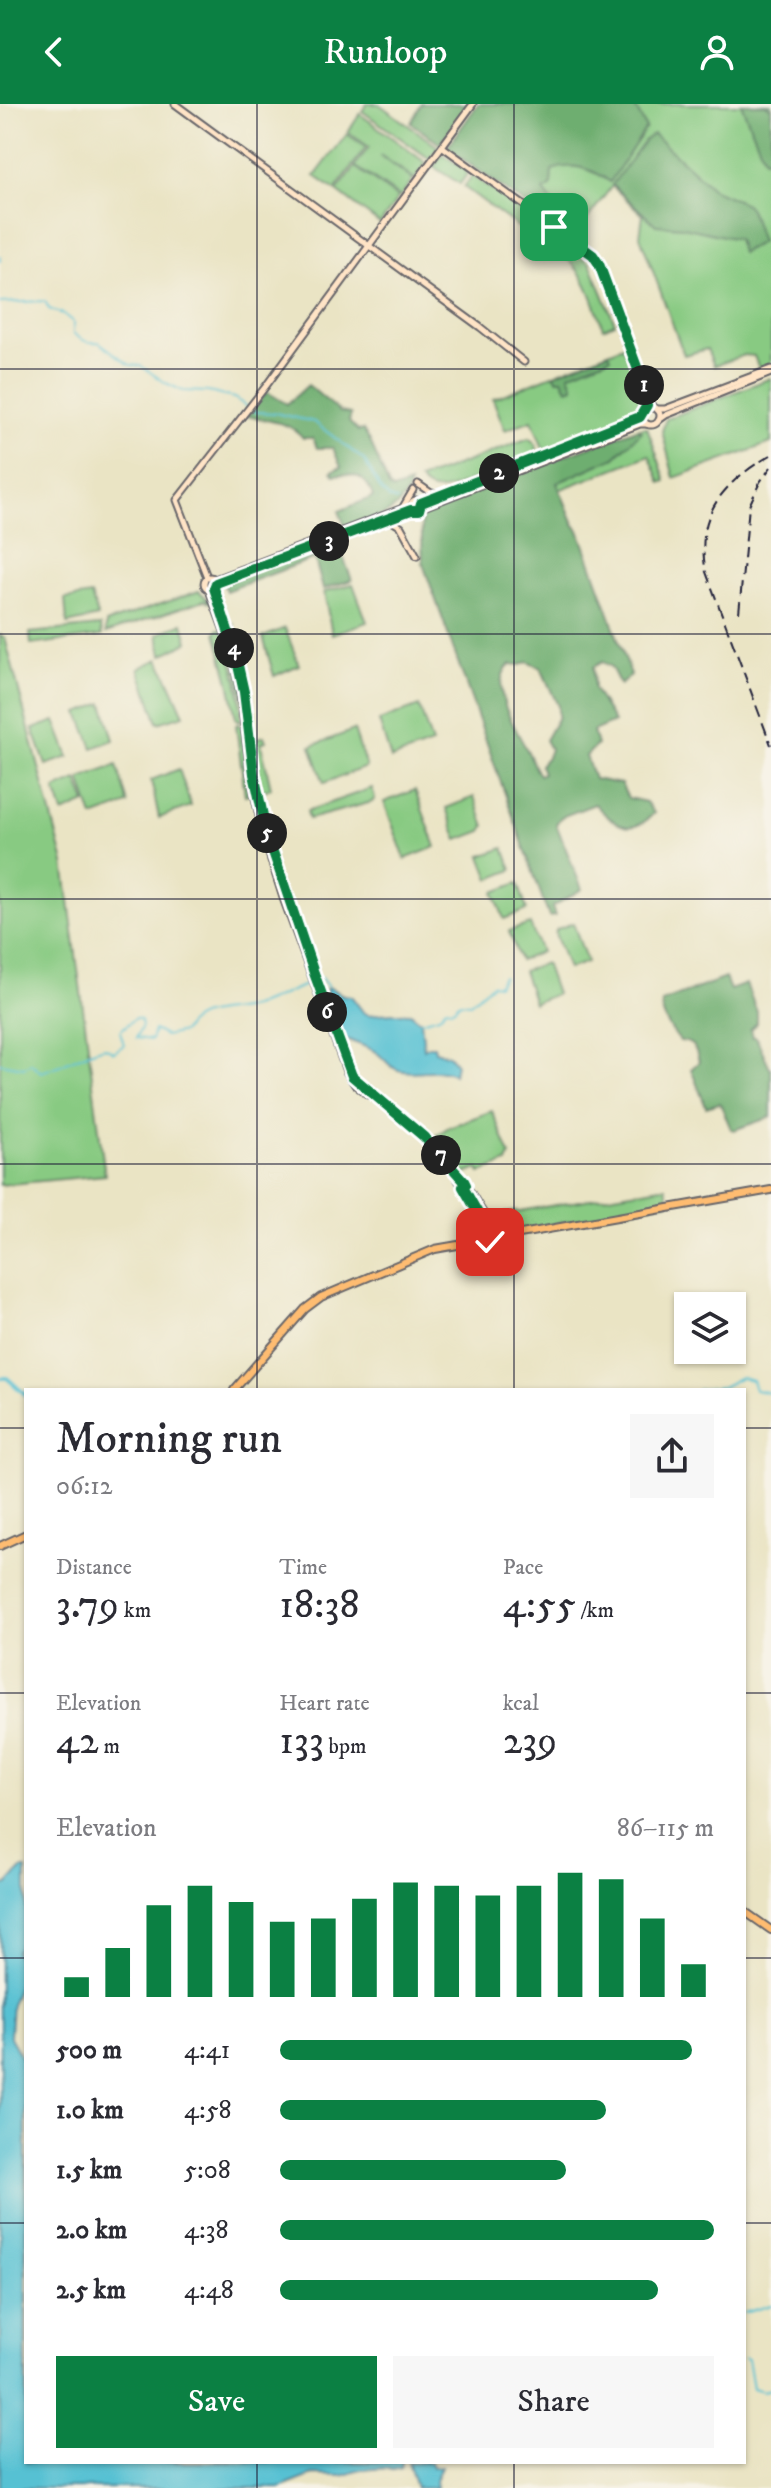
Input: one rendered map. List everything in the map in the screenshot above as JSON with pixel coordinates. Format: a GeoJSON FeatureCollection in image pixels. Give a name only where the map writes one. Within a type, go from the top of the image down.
{"type":"FeatureCollection","features":[{"type":"Feature","properties":{"kind":"main road"},"geometry":{"type":"LineString","coordinates":[[175,104],[524,362]]}},
{"type":"Feature","properties":{"kind":"main road"},"geometry":{"type":"LineString","coordinates":[[473,104],[246,412],[177,500],[207,577],[214,585],[232,653],[250,774],[263,835],[316,986],[354,1079],[424,1137],[465,1186],[496,1239]]}},
{"type":"Feature","properties":{"kind":"main road"},"geometry":{"type":"LineString","coordinates":[[442,148],[590,258],[643,386],[660,413],[659,420]]}},
{"type":"Feature","properties":{"kind":"main road"},"geometry":{"type":"LineString","coordinates":[[207,577],[203,584],[214,585],[399,511],[640,424],[653,425],[666,415],[771,371]]}},
{"type":"Feature","properties":{"kind":"main road"},"geometry":{"type":"LineString","coordinates":[[644,411],[665,409],[771,371]]}},
{"type":"Feature","properties":{"kind":"main road"},"geometry":{"type":"LineString","coordinates":[[344,534],[638,419],[647,405],[643,386]]}},
{"type":"Feature","properties":{"kind":"main road"},"geometry":{"type":"LineString","coordinates":[[644,411],[643,420],[647,424]]}},
{"type":"Feature","properties":{"kind":"main road"},"geometry":{"type":"LineString","coordinates":[[399,511],[415,487],[441,495]]}},
{"type":"Feature","properties":{"kind":"main road"},"geometry":{"type":"LineString","coordinates":[[388,519],[401,527],[417,556]]}},
{"type":"Feature","properties":{"kind":"main road"},"geometry":{"type":"LineString","coordinates":[[465,1186],[496,1239]]}},
{"type":"Feature","properties":{"kind":"main road"},"geometry":{"type":"LineString","coordinates":[[238,1388],[307,1311],[323,1299],[437,1252],[771,1190]]}},
{"type":"Feature","properties":{"kind":"main road"},"geometry":{"type":"LineString","coordinates":[[478,1240],[486,1232],[486,1224]]}},
{"type":"Feature","properties":{"kind":"main road"},"geometry":{"type":"LineString","coordinates":[[238,1388],[305,1309],[321,1297],[435,1249],[496,1239]]}},
{"type":"Feature","properties":{"kind":"main road"},"geometry":{"type":"LineString","coordinates":[[0,1548],[24,1537]]}},
{"type":"Feature","properties":{"kind":"main road"},"geometry":{"type":"LineString","coordinates":[[746,1910],[771,1928]]}},
{"type":"Feature","properties":{"kind":"green space"},"geometry":{"type":"Polygon","coordinates":[[[367,104],[379,104],[438,147],[430,159],[362,111],[367,104]]]}},
{"type":"Feature","properties":{"kind":"green space"},"geometry":{"type":"Polygon","coordinates":[[[421,104],[469,104],[440,144],[411,123],[421,104]]]}},
{"type":"Feature","properties":{"kind":"green space"},"geometry":{"type":"Polygon","coordinates":[[[478,104],[634,104],[646,128],[610,182],[582,168],[552,170],[551,187],[544,191],[556,207],[546,219],[447,148],[478,104]]]}},
{"type":"Feature","properties":{"kind":"green space"},"geometry":{"type":"Polygon","coordinates":[[[479,104],[771,104],[771,365],[759,369],[754,356],[744,355],[714,366],[707,349],[684,355],[640,236],[643,215],[612,186],[574,237],[447,148],[479,104]]]}},
{"type":"Feature","properties":{"kind":"green space"},"geometry":{"type":"Polygon","coordinates":[[[741,104],[765,104],[771,108],[771,157],[765,160],[741,104]]]}},
{"type":"Feature","properties":{"kind":"green space"},"geometry":{"type":"Polygon","coordinates":[[[360,114],[426,163],[415,179],[380,155],[413,180],[400,197],[355,166],[369,147],[348,132],[360,114]]]}},
{"type":"Feature","properties":{"kind":"green space"},"geometry":{"type":"Polygon","coordinates":[[[347,134],[366,147],[335,190],[315,176],[347,134]]]}},
{"type":"Feature","properties":{"kind":"green space"},"geometry":{"type":"Polygon","coordinates":[[[653,134],[714,190],[746,204],[761,242],[741,253],[737,239],[683,227],[656,225],[612,185],[645,140],[653,134]]]}},
{"type":"Feature","properties":{"kind":"green space"},"geometry":{"type":"Polygon","coordinates":[[[442,154],[466,170],[467,174],[460,184],[434,167],[442,154]]]}},
{"type":"Feature","properties":{"kind":"green space"},"geometry":{"type":"Polygon","coordinates":[[[355,167],[398,198],[380,224],[337,191],[355,167]]]}},
{"type":"Feature","properties":{"kind":"green space"},"geometry":{"type":"Polygon","coordinates":[[[472,176],[532,217],[522,230],[464,187],[472,176]]]}},
{"type":"Feature","properties":{"kind":"green space"},"geometry":{"type":"Polygon","coordinates":[[[571,249],[590,263],[615,323],[603,328],[585,281],[566,258],[571,249]]]}},
{"type":"Feature","properties":{"kind":"green space"},"geometry":{"type":"Polygon","coordinates":[[[623,346],[639,392],[639,402],[630,418],[544,451],[532,420],[505,430],[493,399],[623,346]]]}},
{"type":"Feature","properties":{"kind":"green space"},"geometry":{"type":"Polygon","coordinates":[[[609,352],[611,357],[569,374],[574,387],[567,389],[562,379],[557,379],[554,374],[609,352]]]}},
{"type":"Feature","properties":{"kind":"green space"},"geometry":{"type":"Polygon","coordinates":[[[771,378],[771,443],[674,478],[662,431],[666,419],[771,378]]]}},
{"type":"Feature","properties":{"kind":"green space"},"geometry":{"type":"Polygon","coordinates":[[[308,385],[340,412],[351,414],[349,422],[358,431],[363,430],[370,441],[389,487],[393,490],[410,484],[400,503],[393,509],[376,519],[346,529],[339,511],[373,497],[367,484],[353,475],[334,475],[332,471],[341,467],[333,448],[317,448],[313,438],[303,438],[292,428],[247,416],[267,392],[287,404],[308,385]]]}},
{"type":"Feature","properties":{"kind":"green space"},"geometry":{"type":"Polygon","coordinates":[[[647,427],[666,481],[661,483],[649,455],[559,490],[556,483],[615,457],[641,431],[637,429],[647,427]]]}},
{"type":"Feature","properties":{"kind":"green space"},"geometry":{"type":"Polygon","coordinates":[[[637,429],[642,431],[615,457],[557,483],[579,530],[631,675],[620,685],[611,667],[602,662],[593,667],[594,689],[614,722],[593,731],[597,745],[586,756],[594,779],[621,784],[628,798],[646,802],[654,813],[646,821],[631,827],[616,823],[595,804],[561,817],[556,824],[582,889],[552,907],[555,916],[549,917],[423,564],[423,508],[637,429]],[[527,662],[510,664],[503,673],[501,684],[511,721],[539,775],[543,773],[540,765],[550,749],[545,740],[558,717],[558,706],[541,668],[527,662]]]}},
{"type":"Feature","properties":{"kind":"green space"},"geometry":{"type":"Polygon","coordinates":[[[529,438],[536,444],[538,455],[452,488],[434,490],[419,480],[529,438]]]}},
{"type":"Feature","properties":{"kind":"green space"},"geometry":{"type":"Polygon","coordinates":[[[337,541],[352,580],[323,589],[312,549],[337,541]]]}},
{"type":"Feature","properties":{"kind":"green space"},"geometry":{"type":"Polygon","coordinates":[[[310,550],[312,559],[226,591],[223,583],[310,550]]]}},
{"type":"Feature","properties":{"kind":"green space"},"geometry":{"type":"Polygon","coordinates":[[[353,584],[367,622],[332,634],[324,592],[353,584]]]}},
{"type":"Feature","properties":{"kind":"green space"},"geometry":{"type":"Polygon","coordinates":[[[199,591],[213,604],[204,600],[106,633],[106,623],[199,591]]]}},
{"type":"Feature","properties":{"kind":"green space"},"geometry":{"type":"Polygon","coordinates":[[[91,595],[98,617],[67,624],[65,599],[91,595]]]}},
{"type":"Feature","properties":{"kind":"green space"},"geometry":{"type":"Polygon","coordinates":[[[183,623],[188,642],[162,655],[158,634],[183,623]]]}},
{"type":"Feature","properties":{"kind":"green space"},"geometry":{"type":"Polygon","coordinates":[[[234,624],[253,701],[254,735],[250,733],[229,626],[234,624]]]}},
{"type":"Feature","properties":{"kind":"green space"},"geometry":{"type":"Polygon","coordinates":[[[101,626],[102,636],[31,645],[30,633],[101,626]]]}},
{"type":"Feature","properties":{"kind":"green space"},"geometry":{"type":"Polygon","coordinates":[[[285,628],[299,665],[274,676],[263,637],[285,628]]]}},
{"type":"Feature","properties":{"kind":"green space"},"geometry":{"type":"Polygon","coordinates":[[[222,629],[236,675],[241,721],[236,719],[216,632],[222,629]]]}},
{"type":"Feature","properties":{"kind":"green space"},"geometry":{"type":"Polygon","coordinates":[[[0,635],[5,638],[64,863],[105,1175],[0,1185],[0,635]]]}},
{"type":"Feature","properties":{"kind":"green space"},"geometry":{"type":"Polygon","coordinates":[[[159,659],[184,715],[158,723],[139,668],[159,659]]]}},
{"type":"Feature","properties":{"kind":"green space"},"geometry":{"type":"Polygon","coordinates":[[[103,703],[114,740],[93,748],[79,713],[103,703]]]}},
{"type":"Feature","properties":{"kind":"green space"},"geometry":{"type":"Polygon","coordinates":[[[419,706],[432,744],[391,759],[379,721],[419,706]]]}},
{"type":"Feature","properties":{"kind":"green space"},"geometry":{"type":"Polygon","coordinates":[[[55,721],[69,757],[46,765],[33,729],[55,721]]]}},
{"type":"Feature","properties":{"kind":"green space"},"geometry":{"type":"Polygon","coordinates":[[[236,725],[243,729],[252,794],[245,795],[236,725]]]}},
{"type":"Feature","properties":{"kind":"green space"},"geometry":{"type":"Polygon","coordinates":[[[354,730],[366,767],[324,783],[311,746],[354,730]]]}},
{"type":"Feature","properties":{"kind":"green space"},"geometry":{"type":"Polygon","coordinates":[[[264,736],[266,741],[261,743],[271,788],[260,792],[252,740],[264,736]]]}},
{"type":"Feature","properties":{"kind":"green space"},"geometry":{"type":"Polygon","coordinates":[[[117,765],[128,804],[93,817],[80,779],[117,765]]]}},
{"type":"Feature","properties":{"kind":"green space"},"geometry":{"type":"Polygon","coordinates":[[[179,769],[191,806],[159,818],[151,780],[179,769]]]}},
{"type":"Feature","properties":{"kind":"green space"},"geometry":{"type":"Polygon","coordinates":[[[77,780],[86,803],[63,813],[55,789],[77,780]]]}},
{"type":"Feature","properties":{"kind":"green space"},"geometry":{"type":"Polygon","coordinates":[[[372,788],[375,798],[372,802],[309,819],[307,811],[372,788]]]}},
{"type":"Feature","properties":{"kind":"green space"},"geometry":{"type":"Polygon","coordinates":[[[415,790],[436,847],[405,859],[384,802],[415,790]]]}},
{"type":"Feature","properties":{"kind":"green space"},"geometry":{"type":"Polygon","coordinates":[[[474,797],[485,826],[482,831],[458,840],[446,808],[474,797]]]}},
{"type":"Feature","properties":{"kind":"green space"},"geometry":{"type":"Polygon","coordinates":[[[504,848],[512,870],[490,879],[481,856],[504,848]]]}},
{"type":"Feature","properties":{"kind":"green space"},"geometry":{"type":"Polygon","coordinates":[[[518,883],[527,910],[504,919],[494,892],[518,883]]]}},
{"type":"Feature","properties":{"kind":"green space"},"geometry":{"type":"Polygon","coordinates":[[[573,923],[587,962],[568,969],[555,933],[557,929],[573,923]]]}},
{"type":"Feature","properties":{"kind":"green space"},"geometry":{"type":"Polygon","coordinates":[[[530,924],[541,952],[520,961],[509,931],[530,924]]]}},
{"type":"Feature","properties":{"kind":"green space"},"geometry":{"type":"Polygon","coordinates":[[[545,963],[556,994],[534,1003],[523,971],[545,963]]]}},
{"type":"Feature","properties":{"kind":"green space"},"geometry":{"type":"Polygon","coordinates":[[[725,978],[730,990],[746,984],[757,1012],[757,1023],[750,1029],[752,1037],[756,1037],[771,1070],[771,1117],[734,1130],[720,1103],[706,1107],[691,1069],[699,1062],[695,1050],[680,1041],[667,1023],[662,1007],[662,1002],[725,978]]]}},
{"type":"Feature","properties":{"kind":"green space"},"geometry":{"type":"Polygon","coordinates":[[[492,1111],[510,1155],[507,1163],[480,1173],[478,1169],[461,1175],[431,1139],[449,1127],[492,1111]]]}},
{"type":"Feature","properties":{"kind":"green space"},"geometry":{"type":"Polygon","coordinates":[[[666,1187],[669,1202],[507,1233],[500,1232],[491,1216],[666,1187]]]}},
{"type":"Feature","properties":{"kind":"water"},"geometry":{"type":"Polygon","coordinates":[[[328,987],[351,996],[364,1013],[370,1015],[410,1013],[421,1021],[424,1049],[434,1046],[435,1051],[449,1055],[456,1064],[454,1074],[398,1070],[373,1051],[342,1037],[326,990],[328,987]]]}},
{"type":"Feature","properties":{"kind":"water"},"geometry":{"type":"Polygon","coordinates":[[[24,1869],[24,1939],[16,1951],[23,1973],[12,2003],[10,2037],[24,2062],[24,2464],[402,2464],[401,2468],[361,2470],[342,2476],[313,2475],[280,2488],[0,2488],[0,1886],[8,1884],[24,1869]]]}},
{"type":"Feature","properties":{"kind":"water"},"geometry":{"type":"Polygon","coordinates":[[[409,2464],[441,2466],[435,2481],[436,2488],[416,2488],[409,2464]]]}},
{"type":"Feature","properties":{"kind":"waterway"},"geometry":{"type":"LineString","coordinates":[[0,256],[0,261]]}},
{"type":"Feature","properties":{"kind":"waterway"},"geometry":{"type":"LineString","coordinates":[[0,303],[45,301],[49,309],[73,322],[73,333],[79,338],[99,342],[130,365],[141,366],[183,391],[208,392],[234,398],[255,412],[314,422],[364,460],[381,490],[397,501]]}},
{"type":"Feature","properties":{"kind":"waterway"},"geometry":{"type":"LineString","coordinates":[[421,1021],[439,1016],[446,1008],[453,1009],[460,1002],[470,1003],[492,984],[498,985],[503,976]]}},
{"type":"Feature","properties":{"kind":"waterway"},"geometry":{"type":"LineString","coordinates":[[317,980],[321,978],[328,987]]}},
{"type":"Feature","properties":{"kind":"waterway"},"geometry":{"type":"LineString","coordinates":[[0,1063],[24,1067],[31,1063],[41,1072],[105,1047],[114,1052],[124,1045],[120,1031],[135,1018],[141,1020],[142,1026],[136,1038],[151,1040],[154,1030],[165,1036],[183,1032],[189,1023],[207,1014],[249,1008],[311,982]]}},
{"type":"Feature","properties":{"kind":"waterway"},"geometry":{"type":"LineString","coordinates":[[714,1388],[741,1377],[752,1380],[755,1390],[771,1393]]}},
{"type":"Feature","properties":{"kind":"waterway"},"geometry":{"type":"LineString","coordinates":[[0,1378],[7,1378],[24,1393]]}},
{"type":"Feature","properties":{"kind":"waterway"},"geometry":{"type":"LineString","coordinates":[[746,2312],[771,2305]]}},
{"type":"Feature","properties":{"kind":"waterway"},"geometry":{"type":"LineString","coordinates":[[746,2358],[753,2388],[763,2391],[771,2389]]}},
{"type":"Feature","properties":{"kind":"railway"},"geometry":{"type":"LineString","coordinates":[[771,455],[739,477],[716,502],[704,533],[703,551],[706,572],[771,745]]}},
{"type":"Feature","properties":{"kind":"railway"},"geometry":{"type":"LineString","coordinates":[[739,613],[749,506],[771,467]]}},
{"type":"Feature","properties":{"kind":"route"},"geometry":{"type":"LineString","coordinates":[[490,1242],[494,1241],[463,1187],[466,1185],[464,1181],[424,1137],[352,1076],[267,834],[254,774],[244,692],[235,652],[214,588],[216,583],[411,510],[417,511],[421,503],[640,417],[647,405],[641,387],[644,386],[599,264],[593,255],[554,227]]}}]}
